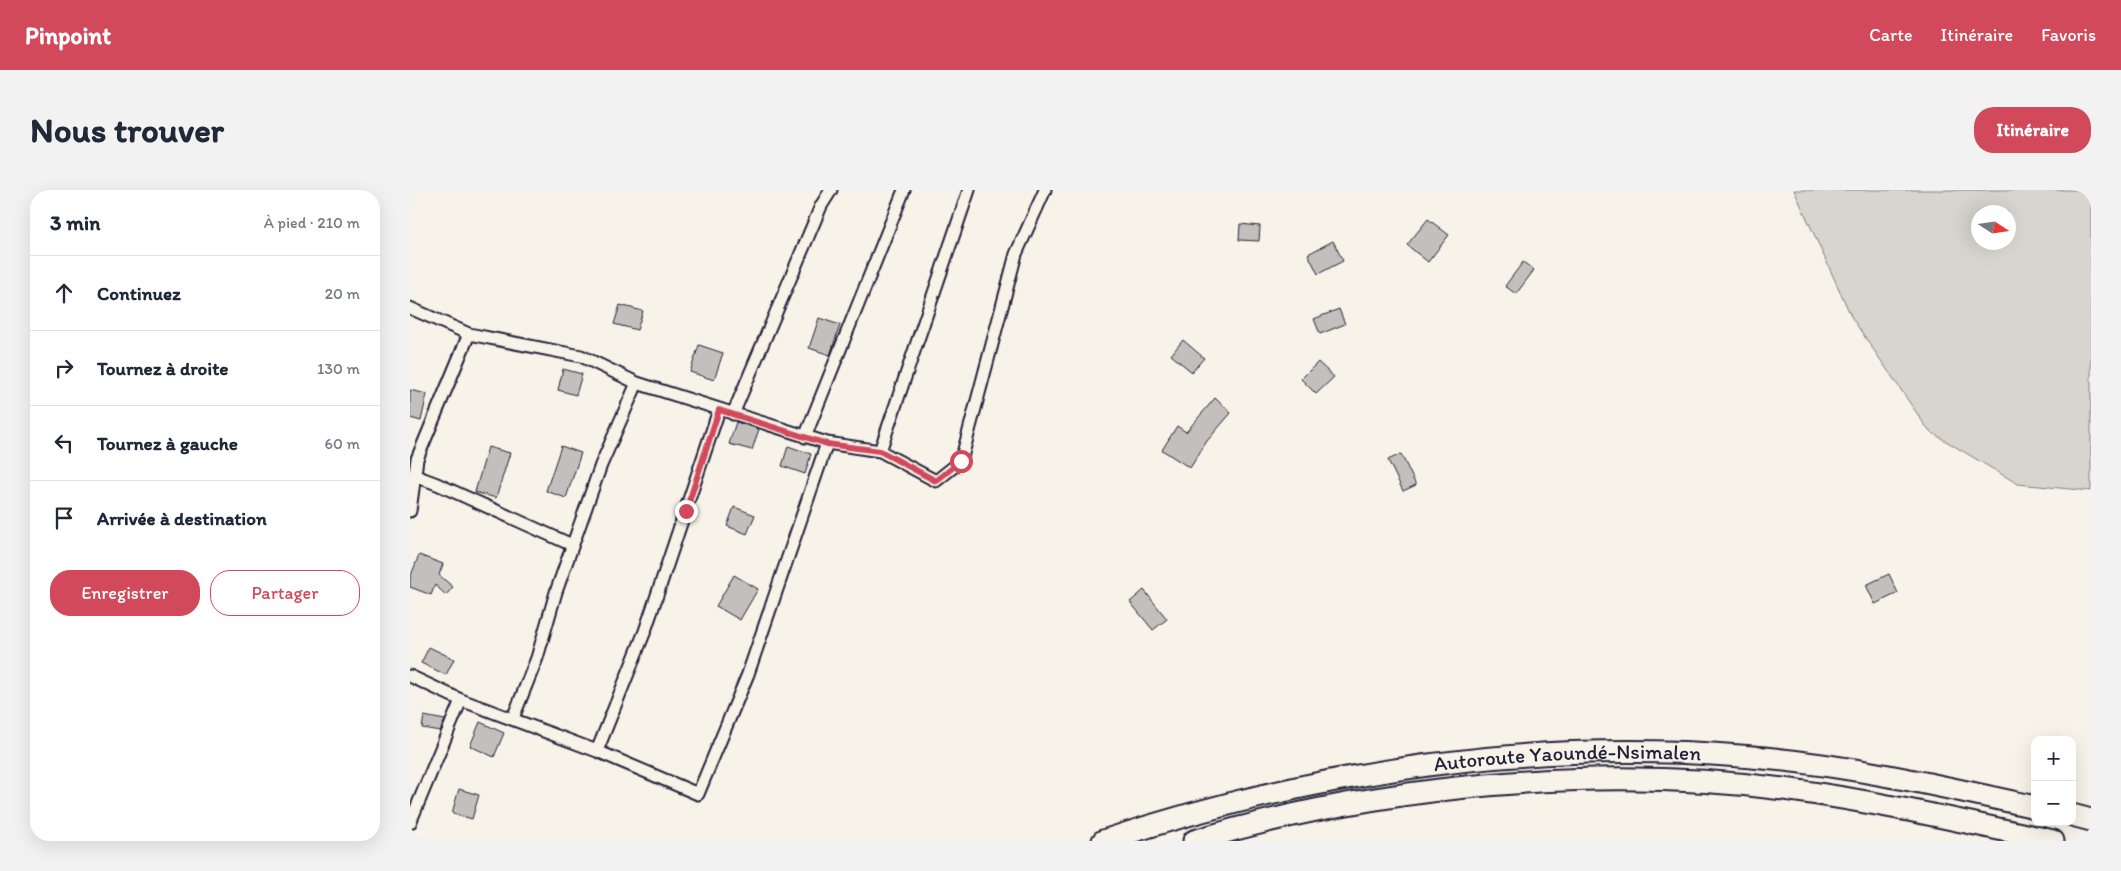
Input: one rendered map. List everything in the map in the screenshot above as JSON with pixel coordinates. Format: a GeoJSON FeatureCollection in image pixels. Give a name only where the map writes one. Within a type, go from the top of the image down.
{"type":"FeatureCollection","features":[{"type":"Feature","properties":{"kind":"highway","name":"Autoroute Yaoundé-Nsimalen"},"geometry":{"type":"LineString","coordinates":[[1104,841],[1224,804],[1385,770],[1468,759],[1556,754],[1640,751],[1750,757],[1832,766],[1909,779],[2031,806]]}},
{"type":"Feature","properties":{"kind":"highway","name":"Autoroute Yaoundé-Nsimalen"},"geometry":{"type":"LineString","coordinates":[[1194,841],[1222,832],[1322,809],[1415,793],[1598,779],[1691,781],[1791,790],[1900,809],[2053,841]]}},
{"type":"Feature","properties":{"kind":"highway"},"geometry":{"type":"LineString","coordinates":[[2076,817],[2091,820]]}},
{"type":"Feature","properties":{"kind":"street"},"geometry":{"type":"LineString","coordinates":[[733,414],[821,206],[831,190]]}},
{"type":"Feature","properties":{"kind":"street"},"geometry":{"type":"LineString","coordinates":[[805,436],[904,190]]}},
{"type":"Feature","properties":{"kind":"street"},"geometry":{"type":"LineString","coordinates":[[880,451],[969,190]]}},
{"type":"Feature","properties":{"kind":"street"},"geometry":{"type":"LineString","coordinates":[[410,308],[469,334],[581,356],[637,383],[827,444],[880,451],[936,481],[961,461],[1016,254],[1045,190]]}},
{"type":"Feature","properties":{"kind":"street"},"geometry":{"type":"LineString","coordinates":[[410,511],[413,475],[417,459],[469,334]]}},
{"type":"Feature","properties":{"kind":"street"},"geometry":{"type":"LineString","coordinates":[[513,718],[537,658],[556,592],[601,465],[637,383]]}},
{"type":"Feature","properties":{"kind":"street"},"geometry":{"type":"LineString","coordinates":[[597,751],[645,631],[719,410]]}},
{"type":"Feature","properties":{"kind":"street"},"geometry":{"type":"LineString","coordinates":[[410,676],[462,700],[597,751],[698,794],[748,674],[827,444]]}},
{"type":"Feature","properties":{"kind":"street"},"geometry":{"type":"LineString","coordinates":[[413,475],[572,545]]}},
{"type":"Feature","properties":{"kind":"street"},"geometry":{"type":"LineString","coordinates":[[410,823],[462,700]]}},
{"type":"Feature","properties":{"kind":"shaded area"},"geometry":{"type":"Polygon","coordinates":[[[1794,190],[2091,190],[2091,491],[2018,484],[1929,431],[1852,318],[1794,190]]]}},
{"type":"Feature","properties":{"kind":"building"},"geometry":{"type":"Polygon","coordinates":[[[1428,219],[1449,235],[1428,262],[1407,245],[1428,219]]]}},
{"type":"Feature","properties":{"kind":"building"},"geometry":{"type":"Polygon","coordinates":[[[1240,224],[1260,226],[1259,241],[1239,240],[1240,224]]]}},
{"type":"Feature","properties":{"kind":"building"},"geometry":{"type":"Polygon","coordinates":[[[1333,241],[1343,261],[1318,274],[1308,254],[1333,241]]]}},
{"type":"Feature","properties":{"kind":"building"},"geometry":{"type":"Polygon","coordinates":[[[1523,262],[1534,270],[1516,294],[1505,286],[1523,262]]]}},
{"type":"Feature","properties":{"kind":"building"},"geometry":{"type":"Polygon","coordinates":[[[620,305],[643,311],[637,330],[614,324],[620,305]]]}},
{"type":"Feature","properties":{"kind":"building"},"geometry":{"type":"Polygon","coordinates":[[[1339,309],[1345,324],[1320,334],[1314,319],[1339,309]]]}},
{"type":"Feature","properties":{"kind":"building"},"geometry":{"type":"Polygon","coordinates":[[[819,318],[840,325],[830,355],[809,348],[819,318]]]}},
{"type":"Feature","properties":{"kind":"building"},"geometry":{"type":"Polygon","coordinates":[[[1183,340],[1204,358],[1192,372],[1171,355],[1183,340]]]}},
{"type":"Feature","properties":{"kind":"building"},"geometry":{"type":"Polygon","coordinates":[[[699,345],[723,353],[714,380],[690,372],[699,345]]]}},
{"type":"Feature","properties":{"kind":"building"},"geometry":{"type":"Polygon","coordinates":[[[1318,362],[1334,377],[1316,394],[1301,379],[1318,362]]]}},
{"type":"Feature","properties":{"kind":"building"},"geometry":{"type":"Polygon","coordinates":[[[563,369],[582,374],[576,395],[558,390],[563,369]]]}},
{"type":"Feature","properties":{"kind":"building"},"geometry":{"type":"Polygon","coordinates":[[[410,390],[427,394],[421,421],[410,418],[410,390]]]}},
{"type":"Feature","properties":{"kind":"building"},"geometry":{"type":"Polygon","coordinates":[[[1215,398],[1231,413],[1207,441],[1190,468],[1162,450],[1177,426],[1186,432],[1215,398]]]}},
{"type":"Feature","properties":{"kind":"building"},"geometry":{"type":"Polygon","coordinates":[[[736,422],[759,429],[752,450],[729,444],[736,422]]]}},
{"type":"Feature","properties":{"kind":"building"},"geometry":{"type":"Polygon","coordinates":[[[561,446],[581,453],[566,498],[546,491],[561,446]]]}},
{"type":"Feature","properties":{"kind":"building"},"geometry":{"type":"Polygon","coordinates":[[[788,446],[811,454],[805,474],[782,466],[788,446]]]}},
{"type":"Feature","properties":{"kind":"building"},"geometry":{"type":"Polygon","coordinates":[[[488,447],[510,453],[496,498],[475,492],[488,447]]]}},
{"type":"Feature","properties":{"kind":"building"},"geometry":{"type":"Polygon","coordinates":[[[1401,454],[1416,485],[1403,491],[1388,460],[1401,454]]]}},
{"type":"Feature","properties":{"kind":"building"},"geometry":{"type":"Polygon","coordinates":[[[734,507],[755,515],[747,534],[727,526],[734,507]]]}},
{"type":"Feature","properties":{"kind":"building"},"geometry":{"type":"Polygon","coordinates":[[[419,555],[443,564],[439,575],[453,587],[446,595],[435,585],[431,595],[410,587],[410,578],[419,555]]]}},
{"type":"Feature","properties":{"kind":"building"},"geometry":{"type":"Polygon","coordinates":[[[1889,574],[1898,593],[1875,604],[1866,585],[1889,574]]]}},
{"type":"Feature","properties":{"kind":"building"},"geometry":{"type":"Polygon","coordinates":[[[734,575],[758,589],[740,620],[716,606],[734,575]]]}},
{"type":"Feature","properties":{"kind":"building"},"geometry":{"type":"Polygon","coordinates":[[[1144,590],[1167,619],[1153,630],[1130,602],[1144,590]]]}},
{"type":"Feature","properties":{"kind":"building"},"geometry":{"type":"Polygon","coordinates":[[[429,647],[454,659],[446,675],[421,663],[429,647]]]}},
{"type":"Feature","properties":{"kind":"building"},"geometry":{"type":"Polygon","coordinates":[[[424,716],[445,720],[440,731],[422,728],[424,716]]]}},
{"type":"Feature","properties":{"kind":"building"},"geometry":{"type":"Polygon","coordinates":[[[480,722],[504,733],[494,757],[470,746],[480,722]]]}},
{"type":"Feature","properties":{"kind":"building"},"geometry":{"type":"Polygon","coordinates":[[[459,789],[479,795],[472,819],[452,813],[459,789]]]}},
{"type":"Feature","properties":{"kind":"route"},"geometry":{"type":"LineString","coordinates":[[686,511],[719,410],[827,444],[880,451],[936,481],[961,461]]}}]}
